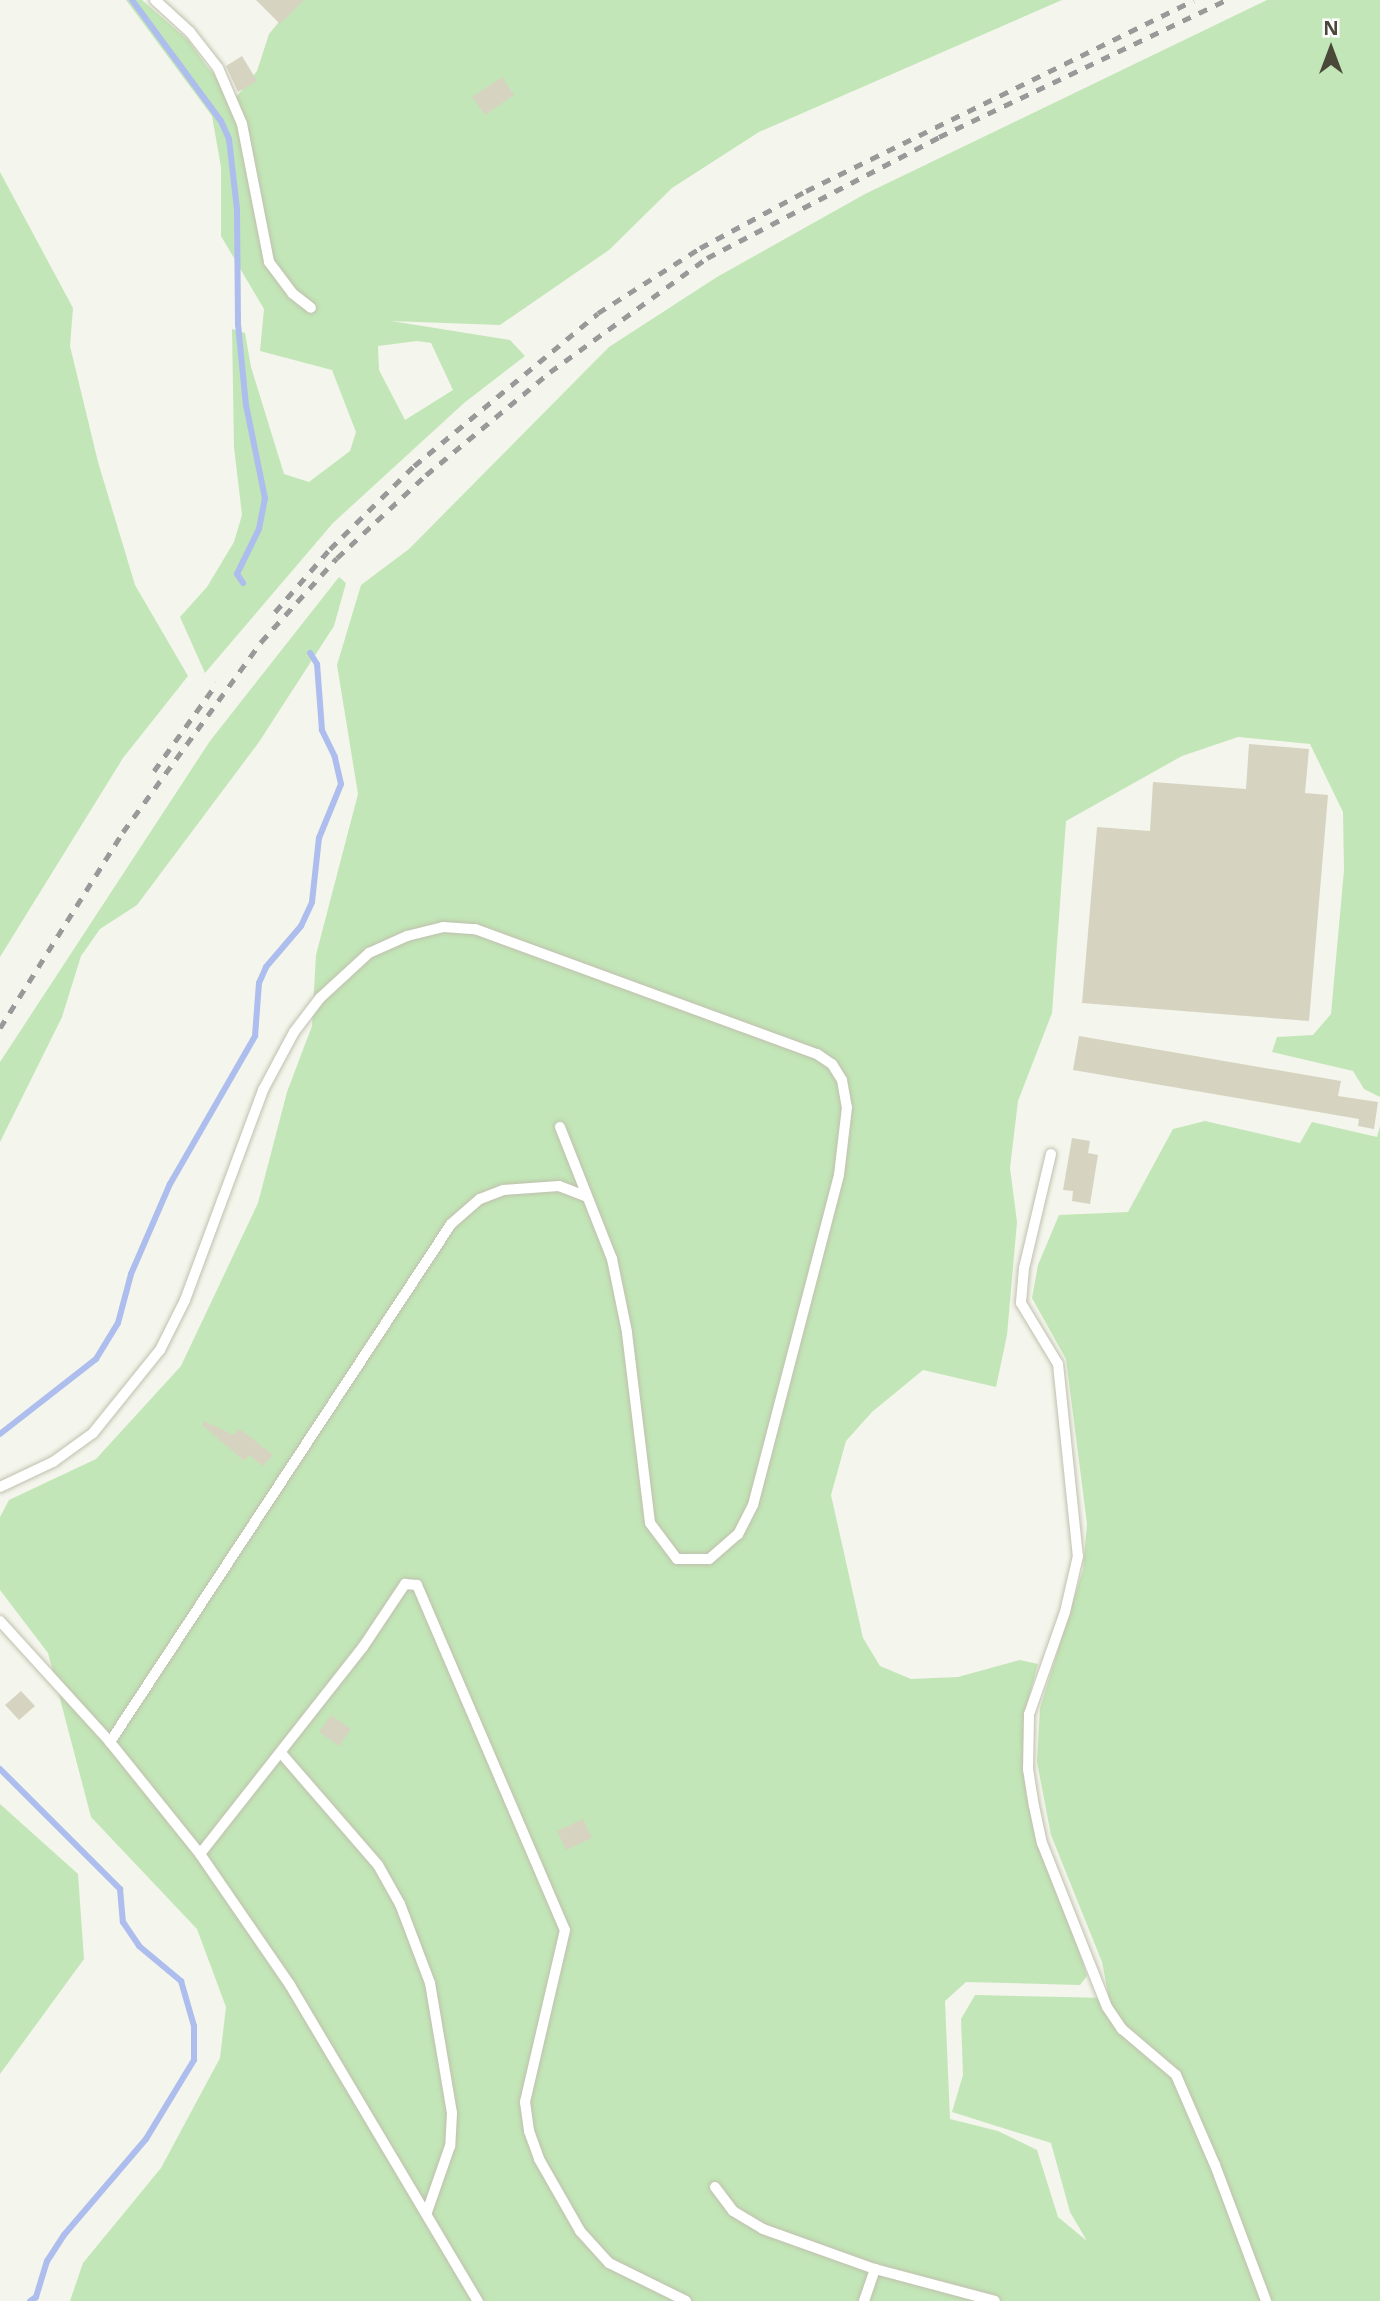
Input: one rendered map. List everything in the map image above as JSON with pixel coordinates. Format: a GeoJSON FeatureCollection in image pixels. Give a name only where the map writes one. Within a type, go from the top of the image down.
{"type":"FeatureCollection","features":[{"type":"Feature","properties":{"kind":"lane"},"geometry":{"type":"LineString","coordinates":[[155,0],[190,32],[218,68],[242,124],[269,262],[292,293],[311,308]]}},
{"type":"Feature","properties":{"kind":"lane"},"geometry":{"type":"LineString","coordinates":[[0,1487],[53,1462],[93,1433],[160,1350],[185,1300],[263,1090],[294,1032],[320,998],[369,953],[407,936],[443,927],[475,929],[817,1054],[832,1064],[842,1080],[847,1107],[839,1175],[752,1505],[738,1534],[709,1559],[677,1559],[650,1523],[627,1332],[612,1259],[560,1127]]}},
{"type":"Feature","properties":{"kind":"lane"},"geometry":{"type":"LineString","coordinates":[[1051,1154],[1024,1268],[1021,1303],[1058,1364],[1062,1434],[1077,1517],[1078,1556],[1065,1612],[1029,1714],[1028,1769],[1034,1806],[1042,1843],[1107,2007],[1122,2029],[1176,2075],[1215,2165],[1265,2301]]}},
{"type":"Feature","properties":{"kind":"lane"},"geometry":{"type":"LineString","coordinates":[[110,1742],[451,1224],[480,1199],[503,1191],[559,1186],[587,1197]]}},
{"type":"Feature","properties":{"kind":"lane"},"geometry":{"type":"LineString","coordinates":[[200,1854],[281,1753],[405,1584],[417,1585],[565,1930],[526,2102],[535,2150],[580,2231],[609,2263],[686,2301]]}},
{"type":"Feature","properties":{"kind":"lane"},"geometry":{"type":"LineString","coordinates":[[0,1621],[110,1742],[200,1854],[290,1984],[478,2301]]}},
{"type":"Feature","properties":{"kind":"lane"},"geometry":{"type":"LineString","coordinates":[[281,1753],[378,1864],[400,1903],[430,1983],[452,2113],[450,2146],[427,2212]]}},
{"type":"Feature","properties":{"kind":"lane"},"geometry":{"type":"LineString","coordinates":[[715,2188],[733,2211],[763,2229],[875,2269],[995,2301]]}},
{"type":"Feature","properties":{"kind":"lane"},"geometry":{"type":"LineString","coordinates":[[864,2301],[875,2269]]}},
{"type":"Feature","properties":{"kind":"green space"},"geometry":{"type":"Polygon","coordinates":[[[126,0],[142,0],[188,40],[208,68],[237,96],[257,71],[269,34],[297,0],[1062,0],[759,132],[672,188],[609,250],[500,325],[391,321],[510,340],[525,356],[464,403],[333,523],[205,673],[180,617],[207,587],[234,542],[242,515],[234,447],[232,329],[245,333],[251,367],[284,474],[309,482],[350,451],[356,432],[332,370],[260,351],[264,309],[221,236],[221,167],[212,116],[126,0]],[[417,341],[378,346],[379,370],[405,420],[453,390],[431,343],[417,341]]]}},
{"type":"Feature","properties":{"kind":"green space"},"geometry":{"type":"Polygon","coordinates":[[[1267,0],[1380,0],[1380,1097],[1364,1089],[1353,1071],[1272,1052],[1277,1037],[1313,1035],[1331,1014],[1344,870],[1343,812],[1310,744],[1238,737],[1182,756],[1066,821],[1052,1013],[1018,1101],[1010,1168],[1017,1222],[1007,1335],[996,1387],[923,1370],[872,1412],[846,1441],[831,1495],[863,1638],[880,1666],[911,1679],[958,1677],[1020,1660],[1038,1664],[1025,1712],[1029,1793],[1087,1976],[1080,1985],[966,1982],[945,2001],[950,2119],[998,2131],[1037,2150],[1058,2217],[1087,2241],[1070,2212],[1051,2143],[952,2112],[963,2075],[961,2019],[975,1995],[1109,1998],[1102,1962],[1051,1835],[1037,1762],[1040,1708],[1083,1570],[1087,1524],[1066,1359],[1032,1298],[1038,1265],[1059,1215],[1128,1212],[1173,1129],[1205,1121],[1300,1143],[1312,1122],[1377,1137],[1380,1126],[1380,2301],[70,2301],[83,2263],[161,2168],[220,2058],[226,2007],[197,1929],[91,1817],[48,1653],[0,1590],[0,1517],[9,1500],[96,1459],[181,1366],[258,1203],[287,1092],[312,1026],[316,955],[358,794],[337,665],[361,585],[409,549],[609,347],[717,277],[865,194],[1267,0]]]}},
{"type":"Feature","properties":{"kind":"green space"},"geometry":{"type":"Polygon","coordinates":[[[0,172],[73,308],[70,346],[98,462],[135,585],[188,676],[123,758],[0,957],[0,172]]]}},
{"type":"Feature","properties":{"kind":"green space"},"geometry":{"type":"Polygon","coordinates":[[[339,577],[346,583],[334,626],[259,742],[137,905],[100,929],[81,956],[62,1017],[0,1142],[0,1062],[210,741],[339,577]]]}},
{"type":"Feature","properties":{"kind":"green space"},"geometry":{"type":"Polygon","coordinates":[[[0,1804],[78,1874],[84,1959],[0,2074],[0,1804]]]}},
{"type":"Feature","properties":{"kind":"building"},"geometry":{"type":"Polygon","coordinates":[[[256,0],[304,0],[280,24],[256,0]]]}},
{"type":"Feature","properties":{"kind":"building"},"geometry":{"type":"Polygon","coordinates":[[[242,56],[257,81],[238,92],[226,66],[242,56]]]}},
{"type":"Feature","properties":{"kind":"building"},"geometry":{"type":"Polygon","coordinates":[[[502,77],[514,95],[485,115],[472,97],[502,77]]]}},
{"type":"Feature","properties":{"kind":"building"},"geometry":{"type":"Polygon","coordinates":[[[1249,744],[1309,749],[1305,793],[1328,795],[1309,1021],[1082,1003],[1097,827],[1150,831],[1153,782],[1246,789],[1249,744]]]}},
{"type":"Feature","properties":{"kind":"building"},"geometry":{"type":"Polygon","coordinates":[[[1079,1036],[1341,1081],[1338,1096],[1378,1102],[1374,1129],[1358,1126],[1359,1119],[1073,1070],[1079,1036]]]}},
{"type":"Feature","properties":{"kind":"building"},"geometry":{"type":"Polygon","coordinates":[[[1072,1138],[1090,1141],[1088,1153],[1098,1155],[1090,1204],[1072,1201],[1073,1191],[1063,1190],[1072,1138]]]}},
{"type":"Feature","properties":{"kind":"building"},"geometry":{"type":"Polygon","coordinates":[[[204,1421],[234,1435],[239,1429],[273,1455],[263,1466],[249,1455],[244,1461],[202,1425],[204,1421]]]}},
{"type":"Feature","properties":{"kind":"building"},"geometry":{"type":"Polygon","coordinates":[[[21,1691],[35,1706],[19,1720],[5,1705],[21,1691]]]}},
{"type":"Feature","properties":{"kind":"building"},"geometry":{"type":"Polygon","coordinates":[[[331,1715],[351,1729],[339,1746],[319,1732],[331,1715]]]}},
{"type":"Feature","properties":{"kind":"building"},"geometry":{"type":"Polygon","coordinates":[[[583,1819],[592,1838],[566,1850],[557,1831],[583,1819]]]}},
{"type":"Feature","properties":{"kind":"waterway"},"geometry":{"type":"LineString","coordinates":[[132,0],[221,121],[229,139],[237,209],[238,324],[246,405],[265,498],[259,529],[237,574],[243,583]]}},
{"type":"Feature","properties":{"kind":"waterway"},"geometry":{"type":"LineString","coordinates":[[0,1434],[96,1359],[118,1323],[131,1274],[170,1184],[255,1036],[259,983],[266,967],[301,926],[312,902],[319,838],[341,784],[335,757],[322,730],[317,664],[310,653]]}},
{"type":"Feature","properties":{"kind":"waterway"},"geometry":{"type":"LineString","coordinates":[[0,1769],[120,1889],[123,1922],[139,1946],[181,1981],[194,2026],[194,2060],[146,2139],[64,2235],[47,2261],[36,2297],[30,2301]]}},
{"type":"Feature","properties":{"kind":"railway"},"geometry":{"type":"LineString","coordinates":[[275,612],[330,549],[414,466],[598,313],[700,248],[806,191],[1194,0]]}},
{"type":"Feature","properties":{"kind":"railway"},"geometry":{"type":"LineString","coordinates":[[0,1028],[123,832],[261,642],[337,558],[426,475],[550,372],[707,258],[939,137],[1226,0]]}},
{"type":"Feature","properties":{"kind":"railway"},"geometry":{"type":"LineString","coordinates":[[154,771],[217,683]]}}]}
